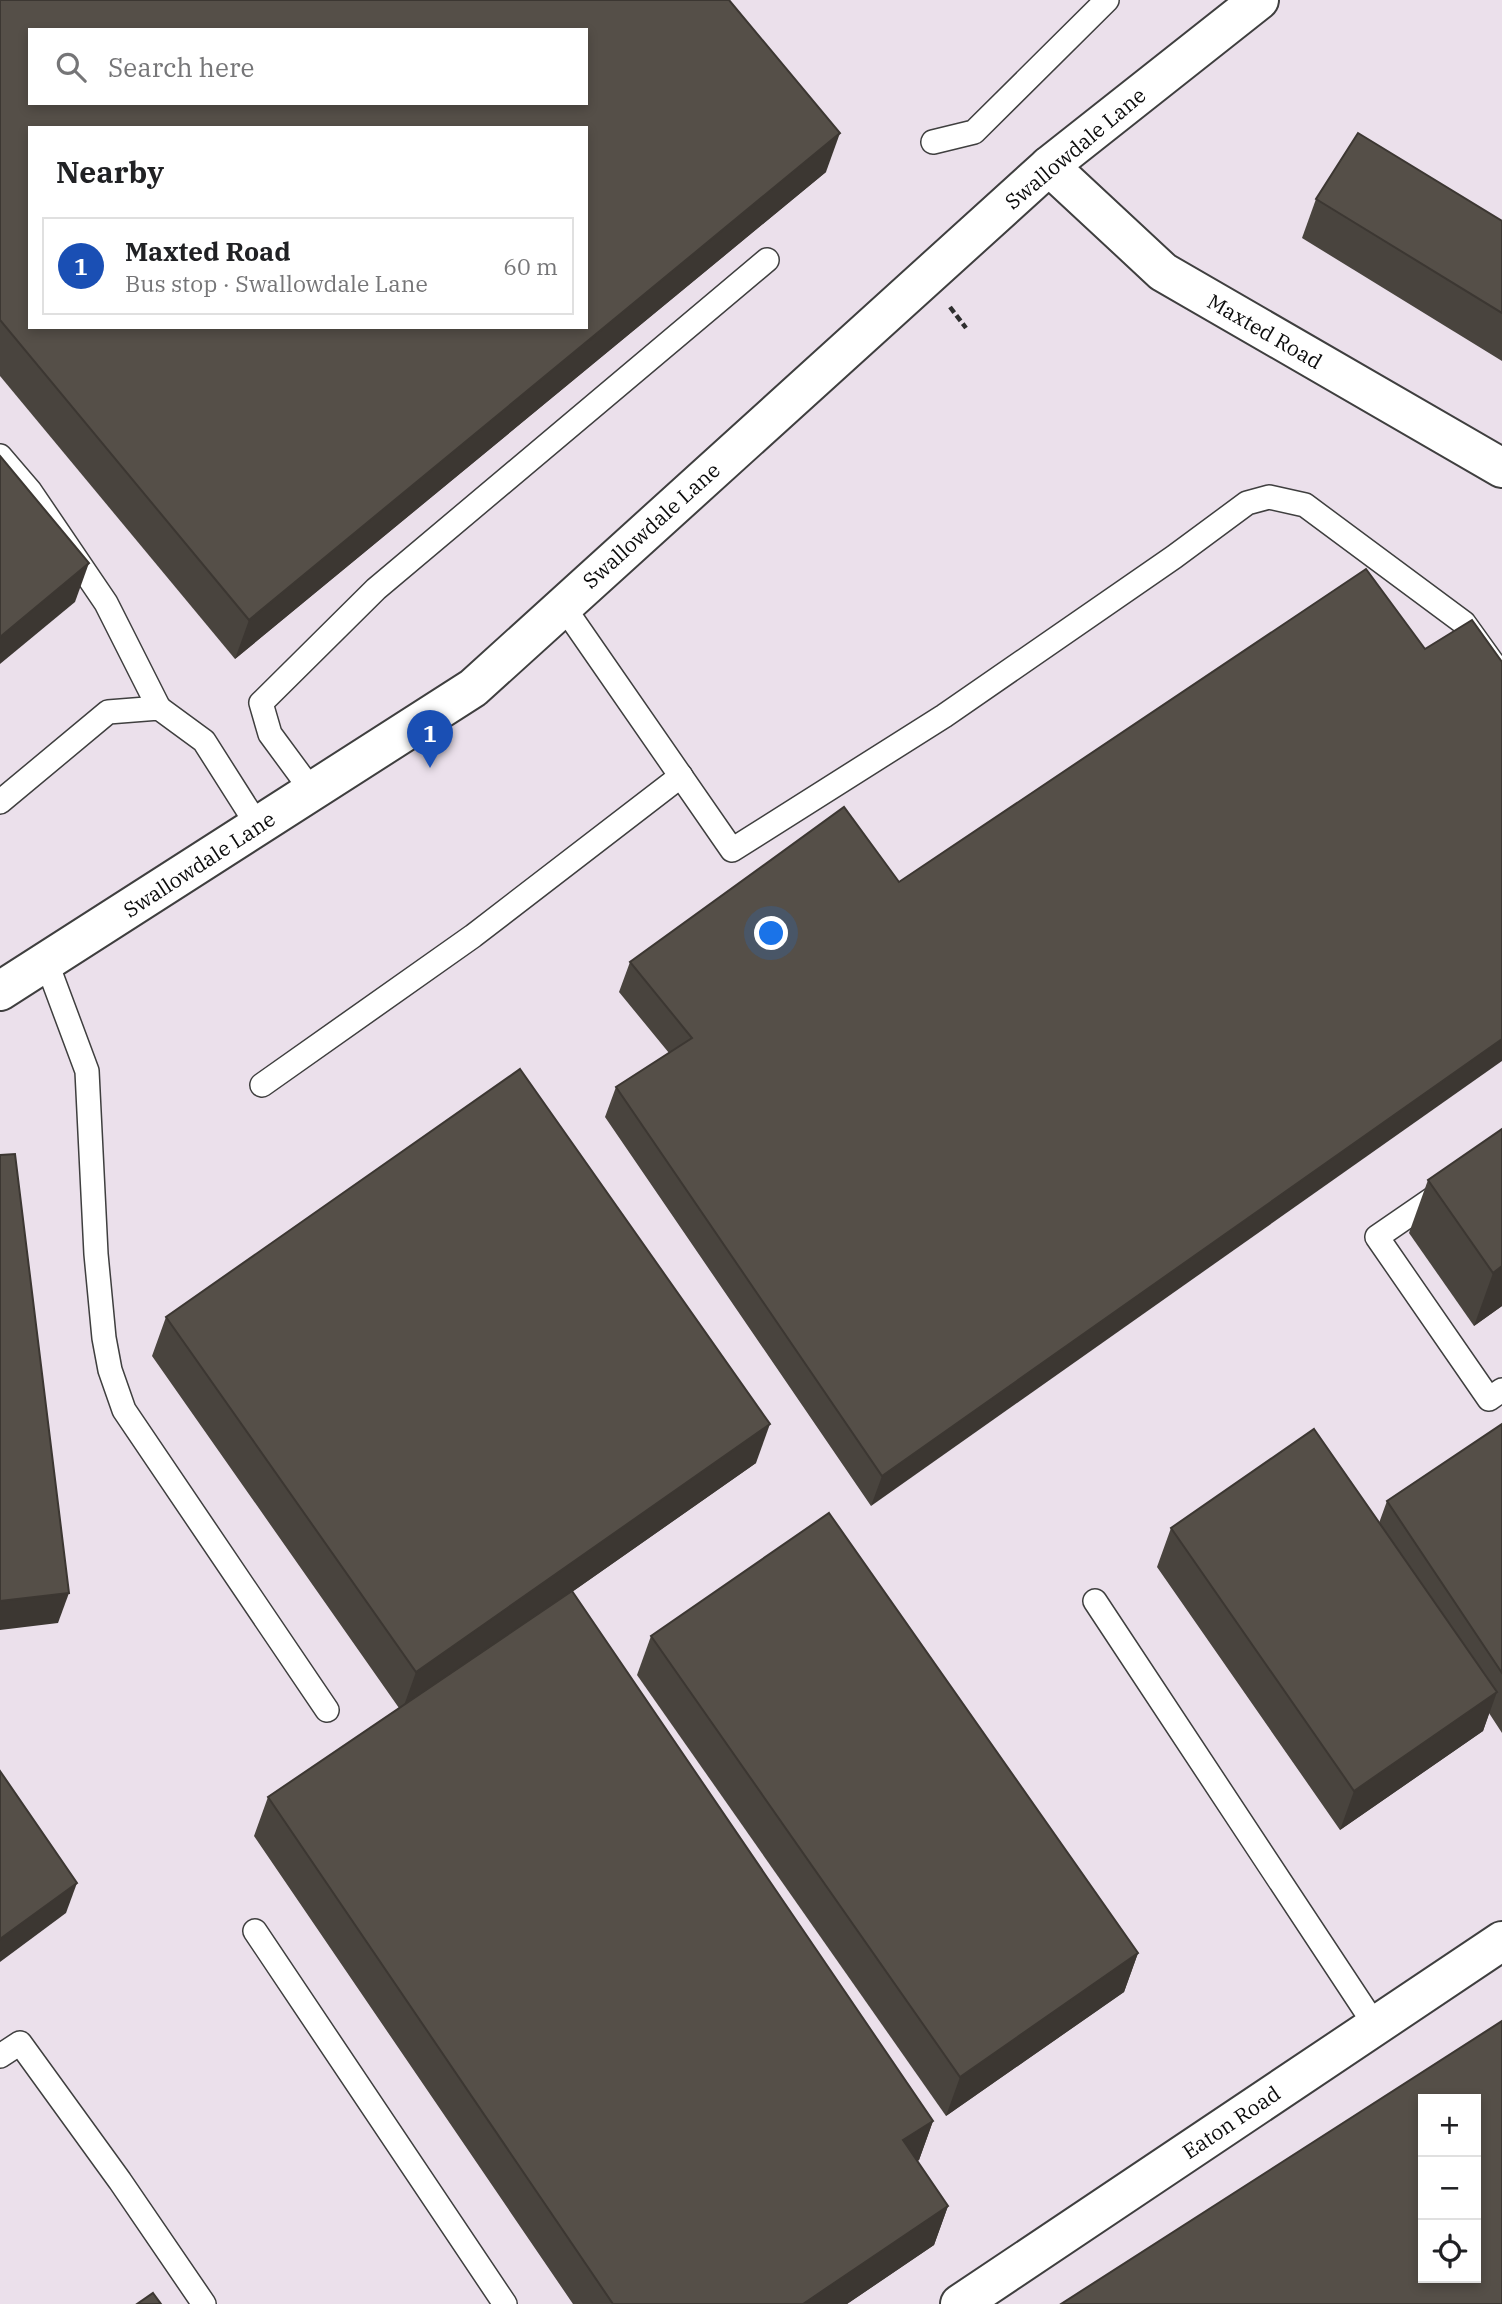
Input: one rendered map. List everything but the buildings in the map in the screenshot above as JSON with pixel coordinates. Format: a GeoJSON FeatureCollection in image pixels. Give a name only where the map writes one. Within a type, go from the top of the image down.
{"type":"FeatureCollection","features":[{"type":"Feature","properties":{"kind":"street","name":"Swallowdale Lane"},"geometry":{"type":"LineString","coordinates":[[0,991],[474,688],[1049,166],[1259,0]]}},
{"type":"Feature","properties":{"kind":"street","name":"Maxted Road"},"geometry":{"type":"LineString","coordinates":[[1049,166],[1163,272],[1502,468]]}},
{"type":"Feature","properties":{"kind":"street","name":"Eaton Road"},"geometry":{"type":"LineString","coordinates":[[960,2304],[1502,1941]]}},
{"type":"Feature","properties":{"kind":"lane"},"geometry":{"type":"LineString","coordinates":[[933,142],[974,132],[1107,0]]}},
{"type":"Feature","properties":{"kind":"lane"},"geometry":{"type":"LineString","coordinates":[[312,791],[270,734],[261,703],[376,589],[767,260]]}},
{"type":"Feature","properties":{"kind":"lane"},"geometry":{"type":"LineString","coordinates":[[0,456],[30,491],[106,603],[159,708],[204,741],[258,826]]}},
{"type":"Feature","properties":{"kind":"lane"},"geometry":{"type":"LineString","coordinates":[[563,606],[732,850],[944,716],[1174,557],[1247,503],[1269,497],[1305,505],[1464,623],[1502,676]]}},
{"type":"Feature","properties":{"kind":"lane"},"geometry":{"type":"LineString","coordinates":[[0,802],[108,712],[159,708]]}},
{"type":"Feature","properties":{"kind":"lane"},"geometry":{"type":"LineString","coordinates":[[262,1085],[473,936],[681,776]]}},
{"type":"Feature","properties":{"kind":"lane"},"geometry":{"type":"LineString","coordinates":[[46,961],[87,1071],[96,1254],[104,1338],[110,1370],[124,1410],[327,1710]]}},
{"type":"Feature","properties":{"kind":"lane"},"geometry":{"type":"LineString","coordinates":[[1457,1182],[1377,1237],[1489,1399],[1502,1390]]}},
{"type":"Feature","properties":{"kind":"lane"},"geometry":{"type":"LineString","coordinates":[[1095,1601],[1375,2025]]}},
{"type":"Feature","properties":{"kind":"lane"},"geometry":{"type":"LineString","coordinates":[[255,1931],[505,2304]]}},
{"type":"Feature","properties":{"kind":"lane"},"geometry":{"type":"LineString","coordinates":[[0,2056],[20,2043],[120,2181],[204,2304]]}},
{"type":"Feature","properties":{"kind":"shaded area"},"geometry":{"type":"Polygon","coordinates":[[[0,0],[1502,0],[1502,2304],[0,2304],[0,0]]]}},
{"type":"Feature","properties":{"kind":"place","name":"Maxted Road"},"geometry":{"type":"Point","coordinates":[430,768]}}]}
